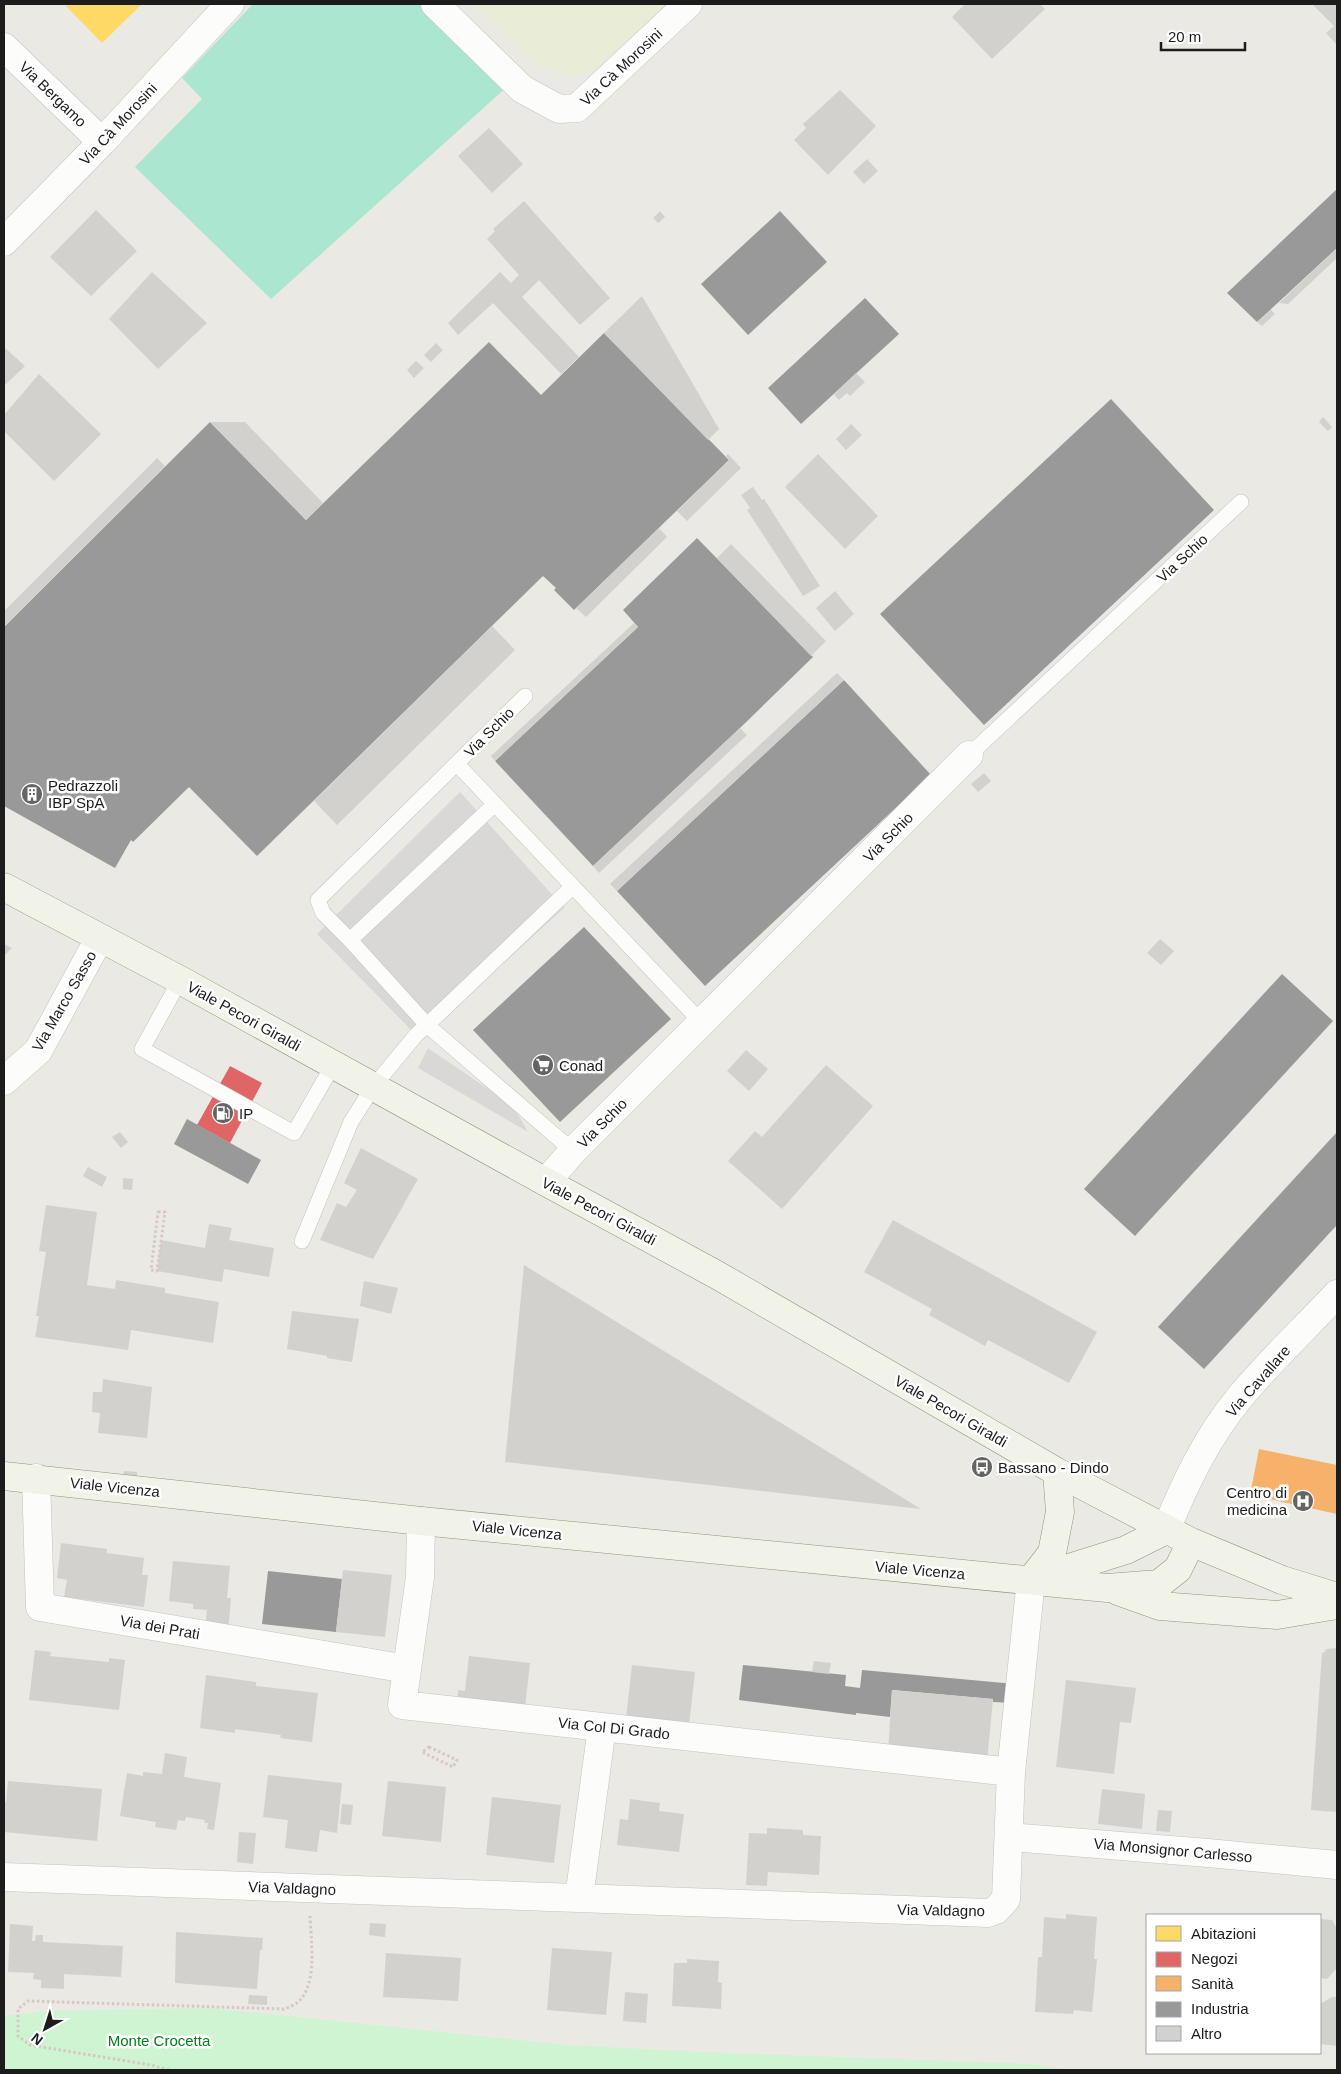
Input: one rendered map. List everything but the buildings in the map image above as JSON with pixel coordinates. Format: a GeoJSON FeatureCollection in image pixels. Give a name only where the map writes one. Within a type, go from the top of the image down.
{"type":"FeatureCollection","features":[{"type":"Feature","properties":{"kind":"street","name":"Via Cà Morosini"},"geometry":{"type":"LineString","coordinates":[[4,242],[102,142],[230,4]]}},
{"type":"Feature","properties":{"kind":"street","name":"Via Cà Morosini"},"geometry":{"type":"LineString","coordinates":[[435,4],[522,89],[559,109],[577,108],[688,4]]}},
{"type":"Feature","properties":{"kind":"street","name":"Via Bergamo"},"geometry":{"type":"LineString","coordinates":[[4,47],[102,142]]}},
{"type":"Feature","properties":{"kind":"street","name":"Via Schio"},"geometry":{"type":"LineString","coordinates":[[546,1182],[573,1151],[969,756]]}},
{"type":"Feature","properties":{"kind":"street","name":"Viale Pecori Giraldi"},"geometry":{"type":"LineString","coordinates":[[4,887],[99,939],[180,980],[333,1066],[717,1275],[1057,1472],[1191,1542]]}},
{"type":"Feature","properties":{"kind":"street","name":"Via Marco Sasso"},"geometry":{"type":"LineString","coordinates":[[4,1081],[38,1051],[99,939]]}},
{"type":"Feature","properties":{"kind":"street","name":"Via Cavallare"},"geometry":{"type":"LineString","coordinates":[[1166,1530],[1180,1496],[1204,1448],[1240,1397],[1337,1294]]}},
{"type":"Feature","properties":{"kind":"street"},"geometry":{"type":"LineString","coordinates":[[1031,1580],[1052,1553],[1060,1512],[1057,1472]]}},
{"type":"Feature","properties":{"kind":"street","name":"Viale Vicenza"},"geometry":{"type":"LineString","coordinates":[[4,1476],[421,1521],[1107,1588]]}},
{"type":"Feature","properties":{"kind":"street","name":"Via dei Prati"},"geometry":{"type":"LineString","coordinates":[[36,1478],[40,1607],[407,1669]]}},
{"type":"Feature","properties":{"kind":"street","name":"Via Col Di Grado"},"geometry":{"type":"LineString","coordinates":[[421,1521],[420,1577],[402,1705],[1011,1772]]}},
{"type":"Feature","properties":{"kind":"street"},"geometry":{"type":"LineString","coordinates":[[1031,1580],[1126,1550],[1166,1530]]}},
{"type":"Feature","properties":{"kind":"street"},"geometry":{"type":"LineString","coordinates":[[1107,1588],[1159,1584],[1178,1569],[1191,1542],[1282,1580],[1337,1597]]}},
{"type":"Feature","properties":{"kind":"street","name":"Via Valdagno"},"geometry":{"type":"LineString","coordinates":[[4,1877],[988,1913],[996,1910],[1006,1899],[1011,1772],[1031,1580]]}},
{"type":"Feature","properties":{"kind":"street"},"geometry":{"type":"LineString","coordinates":[[1107,1588],[1160,1606],[1277,1615],[1337,1605]]}},
{"type":"Feature","properties":{"kind":"street"},"geometry":{"type":"LineString","coordinates":[[579,1898],[602,1727]]}},
{"type":"Feature","properties":{"kind":"street","name":"Via Monsignor Carlesso"},"geometry":{"type":"LineString","coordinates":[[1009,1837],[1208,1853],[1337,1866]]}},
{"type":"Feature","properties":{"kind":"lane","name":"Via Schio"},"geometry":{"type":"LineString","coordinates":[[969,756],[1241,502]]}},
{"type":"Feature","properties":{"kind":"lane","name":"Via Schio"},"geometry":{"type":"LineString","coordinates":[[350,940],[323,913],[318,900],[525,696]]}},
{"type":"Feature","properties":{"kind":"lane"},"geometry":{"type":"LineString","coordinates":[[457,764],[702,1022]]}},
{"type":"Feature","properties":{"kind":"lane"},"geometry":{"type":"LineString","coordinates":[[495,804],[350,940],[427,1025],[573,1151]]}},
{"type":"Feature","properties":{"kind":"lane"},"geometry":{"type":"LineString","coordinates":[[302,1241],[351,1122],[373,1087],[416,1035],[572,887]]}},
{"type":"Feature","properties":{"kind":"lane"},"geometry":{"type":"LineString","coordinates":[[180,980],[142,1049],[294,1133],[333,1066]]}},
{"type":"Feature","properties":{"kind":"path"},"geometry":{"type":"LineString","coordinates":[[158,1212],[165,1212],[157,1271],[151,1270],[158,1212]]}},
{"type":"Feature","properties":{"kind":"path"},"geometry":{"type":"LineString","coordinates":[[429,1747],[457,1760],[453,1767],[422,1752],[429,1747]]}},
{"type":"Feature","properties":{"kind":"path"},"geometry":{"type":"LineString","coordinates":[[168,2070],[151,2064],[30,2045],[18,2036],[18,2009],[28,2001],[284,2009],[299,2002],[308,1988],[312,1965],[308,1888]]}},
{"type":"Feature","properties":{"kind":"shaded area"},"geometry":{"type":"Polygon","coordinates":[[[460,792],[565,907],[420,1039],[317,934],[460,792]]]}},
{"type":"Feature","properties":{"kind":"shaded area"},"geometry":{"type":"Polygon","coordinates":[[[428,1048],[513,1106],[528,1132],[418,1068],[428,1048]]]}},
{"type":"Feature","properties":{"kind":"green space"},"geometry":{"type":"Polygon","coordinates":[[[253,4],[421,4],[508,86],[271,299],[135,167],[202,99],[182,78],[253,4]]]}},
{"type":"Feature","properties":{"kind":"green space"},"geometry":{"type":"Polygon","coordinates":[[[472,4],[671,4],[606,66],[574,77],[535,65],[472,4]]]}},
{"type":"Feature","properties":{"kind":"green space","name":"Monte Crocetta"},"geometry":{"type":"Polygon","coordinates":[[[210,2008],[566,2045],[1029,2064],[1074,2070],[4,2070],[4,2016],[46,2011],[210,2008]]]}},
{"type":"Feature","properties":{"kind":"place","name":"Pedrazzoli IBP SpA"},"geometry":{"type":"Point","coordinates":[32,794]}},
{"type":"Feature","properties":{"kind":"place","name":"Conad"},"geometry":{"type":"Point","coordinates":[543,1065]}},
{"type":"Feature","properties":{"kind":"place","name":"IP"},"geometry":{"type":"Point","coordinates":[223,1113]}},
{"type":"Feature","properties":{"kind":"place","name":"Bassano - Dindo"},"geometry":{"type":"Point","coordinates":[982,1467]}},
{"type":"Feature","properties":{"kind":"place","name":"Centro di medicina"},"geometry":{"type":"Point","coordinates":[1303,1501]}}]}
